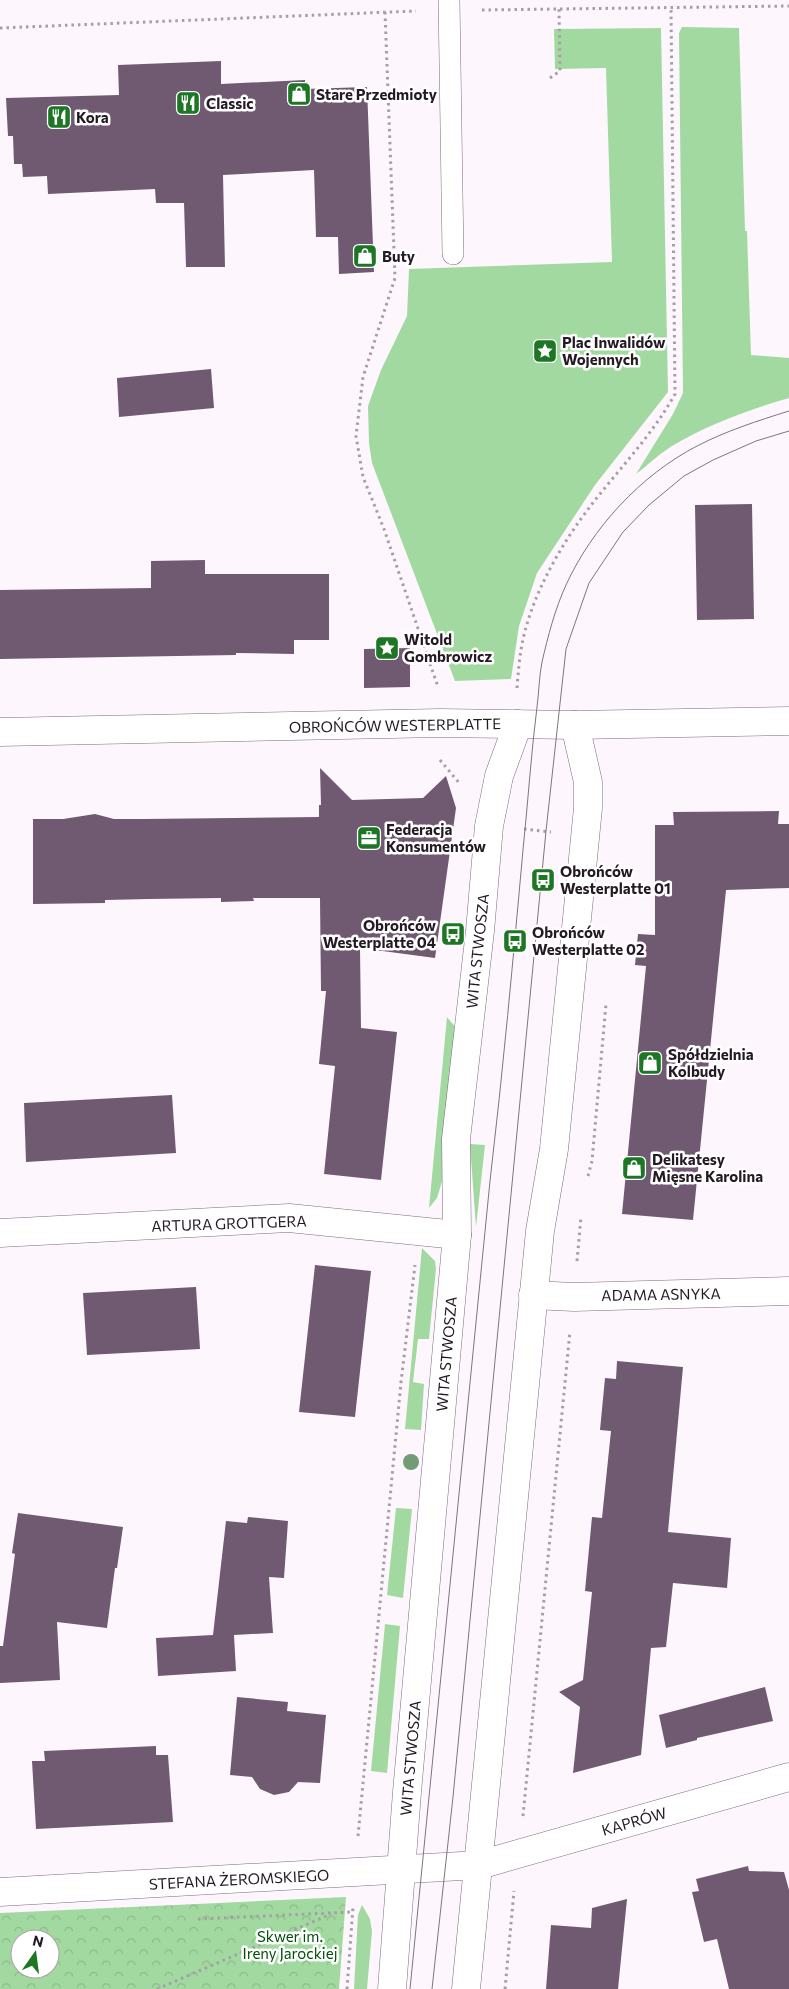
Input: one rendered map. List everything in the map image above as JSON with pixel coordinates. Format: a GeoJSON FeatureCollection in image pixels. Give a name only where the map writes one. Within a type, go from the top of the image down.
{"type":"FeatureCollection","features":[{"type":"Feature","properties":{"kind":"street","name":"OBROŃCÓW WESTERPLATTE"},"geometry":{"type":"LineString","coordinates":[[0,732],[440,723],[575,725],[789,721]]}},
{"type":"Feature","properties":{"kind":"street","name":"WITA STWOSZA"},"geometry":{"type":"LineString","coordinates":[[392,1989],[457,1235],[456,1139],[480,931],[489,826],[499,776],[518,724]]}},
{"type":"Feature","properties":{"kind":"street"},"geometry":{"type":"LineString","coordinates":[[466,1989],[533,1295],[540,1231],[554,1149],[588,808],[588,782],[575,725]]}},
{"type":"Feature","properties":{"kind":"street","name":"ARTURA GROTTGERA"},"geometry":{"type":"LineString","coordinates":[[0,1233],[289,1218],[457,1235]]}},
{"type":"Feature","properties":{"kind":"street","name":"ADAMA ASNYKA"},"geometry":{"type":"LineString","coordinates":[[533,1295],[574,1297],[789,1291]]}},
{"type":"Feature","properties":{"kind":"street","name":"KAPRÓW"},"geometry":{"type":"LineString","coordinates":[[479,1865],[789,1777]]}},
{"type":"Feature","properties":{"kind":"street","name":"STEFANA ŻEROMSKIEGO"},"geometry":{"type":"LineString","coordinates":[[0,1892],[401,1871],[479,1865]]}},
{"type":"Feature","properties":{"kind":"lane"},"geometry":{"type":"LineString","coordinates":[[449,5],[453,254]]}},
{"type":"Feature","properties":{"kind":"path"},"geometry":{"type":"LineString","coordinates":[[0,28],[385,12],[449,5],[560,9],[789,6]]}},
{"type":"Feature","properties":{"kind":"path"},"geometry":{"type":"LineString","coordinates":[[516,694],[521,648],[533,606],[562,546],[591,505],[664,414],[676,394],[671,8]]}},
{"type":"Feature","properties":{"kind":"path"},"geometry":{"type":"LineString","coordinates":[[550,78],[560,71],[560,9]]}},
{"type":"Feature","properties":{"kind":"path"},"geometry":{"type":"LineString","coordinates":[[385,12],[395,278],[363,377],[356,436],[363,477],[384,529],[441,694]]}},
{"type":"Feature","properties":{"kind":"path"},"geometry":{"type":"LineString","coordinates":[[489,826],[585,835]]}},
{"type":"Feature","properties":{"kind":"path"},"geometry":{"type":"LineString","coordinates":[[358,1838],[400,1382],[415,1260]]}},
{"type":"Feature","properties":{"kind":"path"},"geometry":{"type":"LineString","coordinates":[[505,1989],[515,1888]]}},
{"type":"Feature","properties":{"kind":"path"},"geometry":{"type":"LineString","coordinates":[[157,1989],[335,1912],[352,1912],[347,1989]]}},
{"type":"Feature","properties":{"kind":"green space"},"geometry":{"type":"Polygon","coordinates":[[[682,27],[739,28],[751,355],[789,358],[789,398],[714,424],[667,449],[636,474],[673,414],[683,393],[679,33],[682,27]]]}},
{"type":"Feature","properties":{"kind":"green space"},"geometry":{"type":"Polygon","coordinates":[[[661,28],[668,392],[595,485],[537,573],[519,626],[511,679],[455,681],[372,463],[369,443],[368,406],[381,370],[407,316],[409,269],[612,262],[606,68],[555,69],[554,29],[661,28]]]}},
{"type":"Feature","properties":{"kind":"green space"},"geometry":{"type":"Polygon","coordinates":[[[447,1017],[456,1028],[443,1178],[437,1198],[429,1208],[447,1017]]]}},
{"type":"Feature","properties":{"kind":"green space"},"geometry":{"type":"Polygon","coordinates":[[[470,1144],[485,1145],[476,1227],[470,1144]]]}},
{"type":"Feature","properties":{"kind":"green space"},"geometry":{"type":"Polygon","coordinates":[[[422,1248],[435,1261],[436,1269],[429,1339],[418,1339],[413,1382],[424,1384],[421,1430],[405,1429],[422,1248]]]}},
{"type":"Feature","properties":{"kind":"green space"},"geometry":{"type":"Polygon","coordinates":[[[396,1508],[412,1509],[403,1598],[387,1595],[396,1508]]]}},
{"type":"Feature","properties":{"kind":"green space"},"geometry":{"type":"Polygon","coordinates":[[[385,1624],[400,1626],[387,1773],[371,1771],[385,1624]]]}},
{"type":"Feature","properties":{"kind":"green space","name":"Skwer im. Ireny Jarockiej"},"geometry":{"type":"Polygon","coordinates":[[[346,1897],[339,1989],[0,1989],[0,1913],[346,1897]]]}},
{"type":"Feature","properties":{"kind":"green space"},"geometry":{"type":"Polygon","coordinates":[[[362,1905],[370,1919],[372,1931],[367,1989],[354,1989],[358,1915],[362,1905]]]}},
{"type":"Feature","properties":{"kind":"building"},"geometry":{"type":"Polygon","coordinates":[[[221,61],[221,84],[305,80],[305,89],[367,87],[374,272],[339,274],[338,237],[316,237],[314,170],[223,175],[225,267],[186,267],[184,203],[156,203],[155,189],[48,194],[47,176],[23,177],[22,164],[14,164],[13,136],[8,136],[6,98],[119,95],[118,65],[221,61]]]}},
{"type":"Feature","properties":{"kind":"building"},"geometry":{"type":"Polygon","coordinates":[[[211,369],[214,408],[119,417],[117,378],[211,369]]]}},
{"type":"Feature","properties":{"kind":"building"},"geometry":{"type":"Polygon","coordinates":[[[752,504],[754,619],[697,620],[695,505],[752,504]]]}},
{"type":"Feature","properties":{"kind":"building"},"geometry":{"type":"Polygon","coordinates":[[[205,560],[205,574],[329,574],[329,640],[294,640],[294,654],[236,653],[236,655],[0,659],[0,590],[151,588],[151,561],[205,560]]]}},
{"type":"Feature","properties":{"kind":"building"},"geometry":{"type":"Polygon","coordinates":[[[410,648],[410,687],[364,688],[364,649],[410,648]]]}},
{"type":"Feature","properties":{"kind":"building"},"geometry":{"type":"Polygon","coordinates":[[[320,768],[352,800],[423,798],[446,776],[456,808],[435,958],[360,948],[361,1028],[397,1032],[381,1180],[324,1174],[335,1066],[319,1064],[326,991],[321,991],[320,898],[253,898],[254,901],[221,902],[221,898],[149,899],[105,900],[105,903],[33,904],[33,819],[63,819],[95,814],[114,819],[319,817],[319,805],[321,805],[320,768]]]}},
{"type":"Feature","properties":{"kind":"building"},"geometry":{"type":"Polygon","coordinates":[[[779,811],[778,824],[789,824],[789,888],[726,890],[693,1220],[622,1214],[646,966],[635,965],[638,934],[655,935],[655,825],[674,825],[673,812],[779,811]]]}},
{"type":"Feature","properties":{"kind":"building"},"geometry":{"type":"Polygon","coordinates":[[[172,1095],[176,1153],[26,1162],[24,1103],[172,1095]]]}},
{"type":"Feature","properties":{"kind":"building"},"geometry":{"type":"Polygon","coordinates":[[[315,1265],[371,1271],[355,1417],[299,1412],[315,1265]]]}},
{"type":"Feature","properties":{"kind":"building"},"geometry":{"type":"Polygon","coordinates":[[[196,1287],[200,1349],[87,1355],[83,1293],[196,1287]]]}},
{"type":"Feature","properties":{"kind":"building"},"geometry":{"type":"Polygon","coordinates":[[[617,1361],[683,1367],[668,1532],[731,1538],[727,1588],[673,1583],[666,1647],[651,1648],[641,1755],[573,1773],[580,1707],[559,1692],[583,1680],[592,1592],[585,1591],[592,1517],[602,1518],[611,1431],[600,1430],[605,1378],[616,1379],[617,1361]]]}},
{"type":"Feature","properties":{"kind":"building"},"geometry":{"type":"Polygon","coordinates":[[[18,1513],[123,1527],[107,1628],[57,1622],[60,1680],[0,1683],[0,1646],[3,1646],[15,1554],[12,1553],[18,1513]]]}},
{"type":"Feature","properties":{"kind":"building"},"geometry":{"type":"Polygon","coordinates":[[[248,1517],[288,1521],[284,1578],[269,1577],[273,1633],[234,1635],[236,1671],[158,1676],[156,1638],[213,1635],[226,1521],[247,1523],[248,1517]]]}},
{"type":"Feature","properties":{"kind":"building"},"geometry":{"type":"Polygon","coordinates":[[[765,1687],[773,1721],[697,1738],[697,1740],[666,1748],[659,1715],[765,1687]]]}},
{"type":"Feature","properties":{"kind":"building"},"geometry":{"type":"Polygon","coordinates":[[[237,1697],[288,1702],[287,1711],[326,1715],[320,1783],[298,1782],[289,1792],[274,1795],[260,1789],[252,1777],[230,1775],[237,1697]]]}},
{"type":"Feature","properties":{"kind":"building"},"geometry":{"type":"Polygon","coordinates":[[[156,1746],[156,1755],[168,1755],[173,1822],[36,1829],[32,1761],[45,1761],[44,1751],[156,1746]]]}},
{"type":"Feature","properties":{"kind":"building"},"geometry":{"type":"Polygon","coordinates":[[[748,1866],[749,1871],[784,1872],[789,1890],[789,1989],[729,1989],[717,1939],[704,1942],[692,1892],[699,1891],[696,1879],[748,1866]]]}},
{"type":"Feature","properties":{"kind":"building"},"geometry":{"type":"Polygon","coordinates":[[[627,1899],[618,1989],[546,1989],[551,1925],[591,1928],[592,1908],[627,1899]]]}},
{"type":"Feature","properties":{"kind":"tram line"},"geometry":{"type":"LineString","coordinates":[[410,1989],[508,1016],[533,742],[544,652],[558,604],[566,585],[590,543],[620,505],[657,472],[697,446],[730,431],[789,411]]}},
{"type":"Feature","properties":{"kind":"tram line"},"geometry":{"type":"LineString","coordinates":[[432,1989],[453,1797],[546,831],[566,649],[589,583],[623,532],[649,505],[684,476],[713,460],[756,441],[789,431]]}},
{"type":"Feature","properties":{"kind":"place","name":"Stare Przedmioty"},"geometry":{"type":"Point","coordinates":[299,94]}},
{"type":"Feature","properties":{"kind":"place","name":"Classic"},"geometry":{"type":"Point","coordinates":[188,103]}},
{"type":"Feature","properties":{"kind":"place","name":"Kora"},"geometry":{"type":"Point","coordinates":[59,117]}},
{"type":"Feature","properties":{"kind":"place","name":"Buty"},"geometry":{"type":"Point","coordinates":[365,256]}},
{"type":"Feature","properties":{"kind":"place","name":"Plac Inwalidów Wojennych"},"geometry":{"type":"Point","coordinates":[545,351]}},
{"type":"Feature","properties":{"kind":"place","name":"Witold Gombrowicz"},"geometry":{"type":"Point","coordinates":[387,648]}},
{"type":"Feature","properties":{"kind":"place","name":"Federacja Konsumentów"},"geometry":{"type":"Point","coordinates":[369,838]}},
{"type":"Feature","properties":{"kind":"place","name":"Obrońców Westerplatte 01"},"geometry":{"type":"Point","coordinates":[543,880]}},
{"type":"Feature","properties":{"kind":"place","name":"Obrońców Westerplatte 04"},"geometry":{"type":"Point","coordinates":[453,934]}},
{"type":"Feature","properties":{"kind":"place","name":"Obrońców Westerplatte 02"},"geometry":{"type":"Point","coordinates":[515,941]}},
{"type":"Feature","properties":{"kind":"place","name":"Spółdzielnia Kolbudy"},"geometry":{"type":"Point","coordinates":[650,1063]}},
{"type":"Feature","properties":{"kind":"place","name":"Delikatesy Mięsne Karolina"},"geometry":{"type":"Point","coordinates":[634,1168]}}]}
